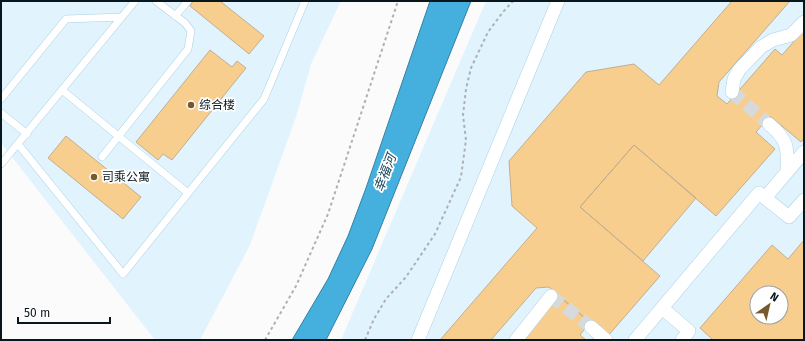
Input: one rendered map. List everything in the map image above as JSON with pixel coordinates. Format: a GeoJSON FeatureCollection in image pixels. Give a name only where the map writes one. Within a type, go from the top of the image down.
{"type":"FeatureCollection","features":[{"type":"Feature","properties":{"kind":"street"},"geometry":{"type":"LineString","coordinates":[[418,340],[558,1]]}},
{"type":"Feature","properties":{"kind":"street"},"geometry":{"type":"LineString","coordinates":[[732,92],[734,79],[739,70],[761,47],[773,40],[791,35],[804,22]]}},
{"type":"Feature","properties":{"kind":"street"},"geometry":{"type":"LineString","coordinates":[[769,124],[779,132],[786,143],[788,156],[787,172]]}},
{"type":"Feature","properties":{"kind":"street"},"geometry":{"type":"LineString","coordinates":[[765,198],[804,152]]}},
{"type":"Feature","properties":{"kind":"street"},"geometry":{"type":"LineString","coordinates":[[634,340],[759,192],[788,217],[804,200]]}},
{"type":"Feature","properties":{"kind":"street"},"geometry":{"type":"LineString","coordinates":[[516,340],[551,296]]}},
{"type":"Feature","properties":{"kind":"street"},"geometry":{"type":"LineString","coordinates":[[662,308],[689,331],[682,340]]}},
{"type":"Feature","properties":{"kind":"street"},"geometry":{"type":"LineString","coordinates":[[591,328],[606,340]]}},
{"type":"Feature","properties":{"kind":"lane"},"geometry":{"type":"LineString","coordinates":[[1,164],[135,1]]}},
{"type":"Feature","properties":{"kind":"lane"},"geometry":{"type":"LineString","coordinates":[[102,158],[188,49],[191,31],[185,23],[156,1]]}},
{"type":"Feature","properties":{"kind":"lane"},"geometry":{"type":"LineString","coordinates":[[175,16],[188,1]]}},
{"type":"Feature","properties":{"kind":"lane"},"geometry":{"type":"LineString","coordinates":[[18,144],[123,274],[264,99],[305,1]]}},
{"type":"Feature","properties":{"kind":"lane"},"geometry":{"type":"LineString","coordinates":[[1,99],[66,19],[122,17]]}},
{"type":"Feature","properties":{"kind":"lane"},"geometry":{"type":"LineString","coordinates":[[62,90],[188,193]]}},
{"type":"Feature","properties":{"kind":"lane"},"geometry":{"type":"LineString","coordinates":[[1,113],[27,134]]}},
{"type":"Feature","properties":{"kind":"path"},"geometry":{"type":"LineString","coordinates":[[265,340],[296,286],[328,214],[398,1]]}},
{"type":"Feature","properties":{"kind":"path"},"geometry":{"type":"LineString","coordinates":[[366,340],[374,319],[386,299],[406,277],[435,234],[461,177],[466,140],[463,115],[466,89],[471,68],[488,32],[512,1]]}},
{"type":"Feature","properties":{"kind":"shaded area"},"geometry":{"type":"Polygon","coordinates":[[[1,1],[341,1],[311,64],[296,117],[250,245],[200,340],[155,340],[1,143],[1,1]]]}},
{"type":"Feature","properties":{"kind":"shaded area"},"geometry":{"type":"Polygon","coordinates":[[[486,1],[804,1],[804,340],[341,340],[486,1]]]}},
{"type":"Feature","properties":{"kind":"water","name":"幸福河"},"geometry":{"type":"Polygon","coordinates":[[[430,1],[471,1],[372,249],[326,340],[292,340],[328,279],[348,236],[430,1]]]}},
{"type":"Feature","properties":{"kind":"building"},"geometry":{"type":"Polygon","coordinates":[[[193,1],[220,1],[264,36],[249,54],[190,6],[193,1]]]}},
{"type":"Feature","properties":{"kind":"building"},"geometry":{"type":"Polygon","coordinates":[[[732,1],[790,1],[719,82],[717,96],[727,104],[775,49],[782,55],[804,30],[804,138],[801,142],[770,116],[756,132],[775,149],[716,216],[634,145],[580,207],[660,276],[607,337],[549,287],[536,288],[491,340],[440,340],[537,228],[512,206],[509,161],[586,72],[634,64],[659,85],[732,1]]]}},
{"type":"Feature","properties":{"kind":"building","name":"综合楼"},"geometry":{"type":"Polygon","coordinates":[[[210,50],[232,67],[237,61],[246,68],[172,160],[163,154],[158,160],[136,142],[210,50]]]}},
{"type":"Feature","properties":{"kind":"building","name":"司乘公寓"},"geometry":{"type":"Polygon","coordinates":[[[66,136],[141,197],[123,219],[48,158],[66,136]]]}},
{"type":"Feature","properties":{"kind":"building"},"geometry":{"type":"Polygon","coordinates":[[[634,145],[696,198],[643,261],[580,207],[634,145]]]}},
{"type":"Feature","properties":{"kind":"building"},"geometry":{"type":"Polygon","coordinates":[[[804,240],[804,340],[713,340],[700,328],[772,245],[788,259],[804,240]]]}},
{"type":"Feature","properties":{"kind":"building"},"geometry":{"type":"Polygon","coordinates":[[[557,295],[590,322],[580,335],[586,340],[520,340],[557,295]]]}},
{"type":"Feature","properties":{"kind":"tunnel"},"geometry":{"type":"LineString","coordinates":[[732,92],[769,124]]}},
{"type":"Feature","properties":{"kind":"tunnel"},"geometry":{"type":"LineString","coordinates":[[551,296],[591,327]]}},
{"type":"Feature","properties":{"kind":"place","name":"综合楼"},"geometry":{"type":"Point","coordinates":[191,105]}},
{"type":"Feature","properties":{"kind":"place","name":"司乘公寓"},"geometry":{"type":"Point","coordinates":[94,177]}}]}
